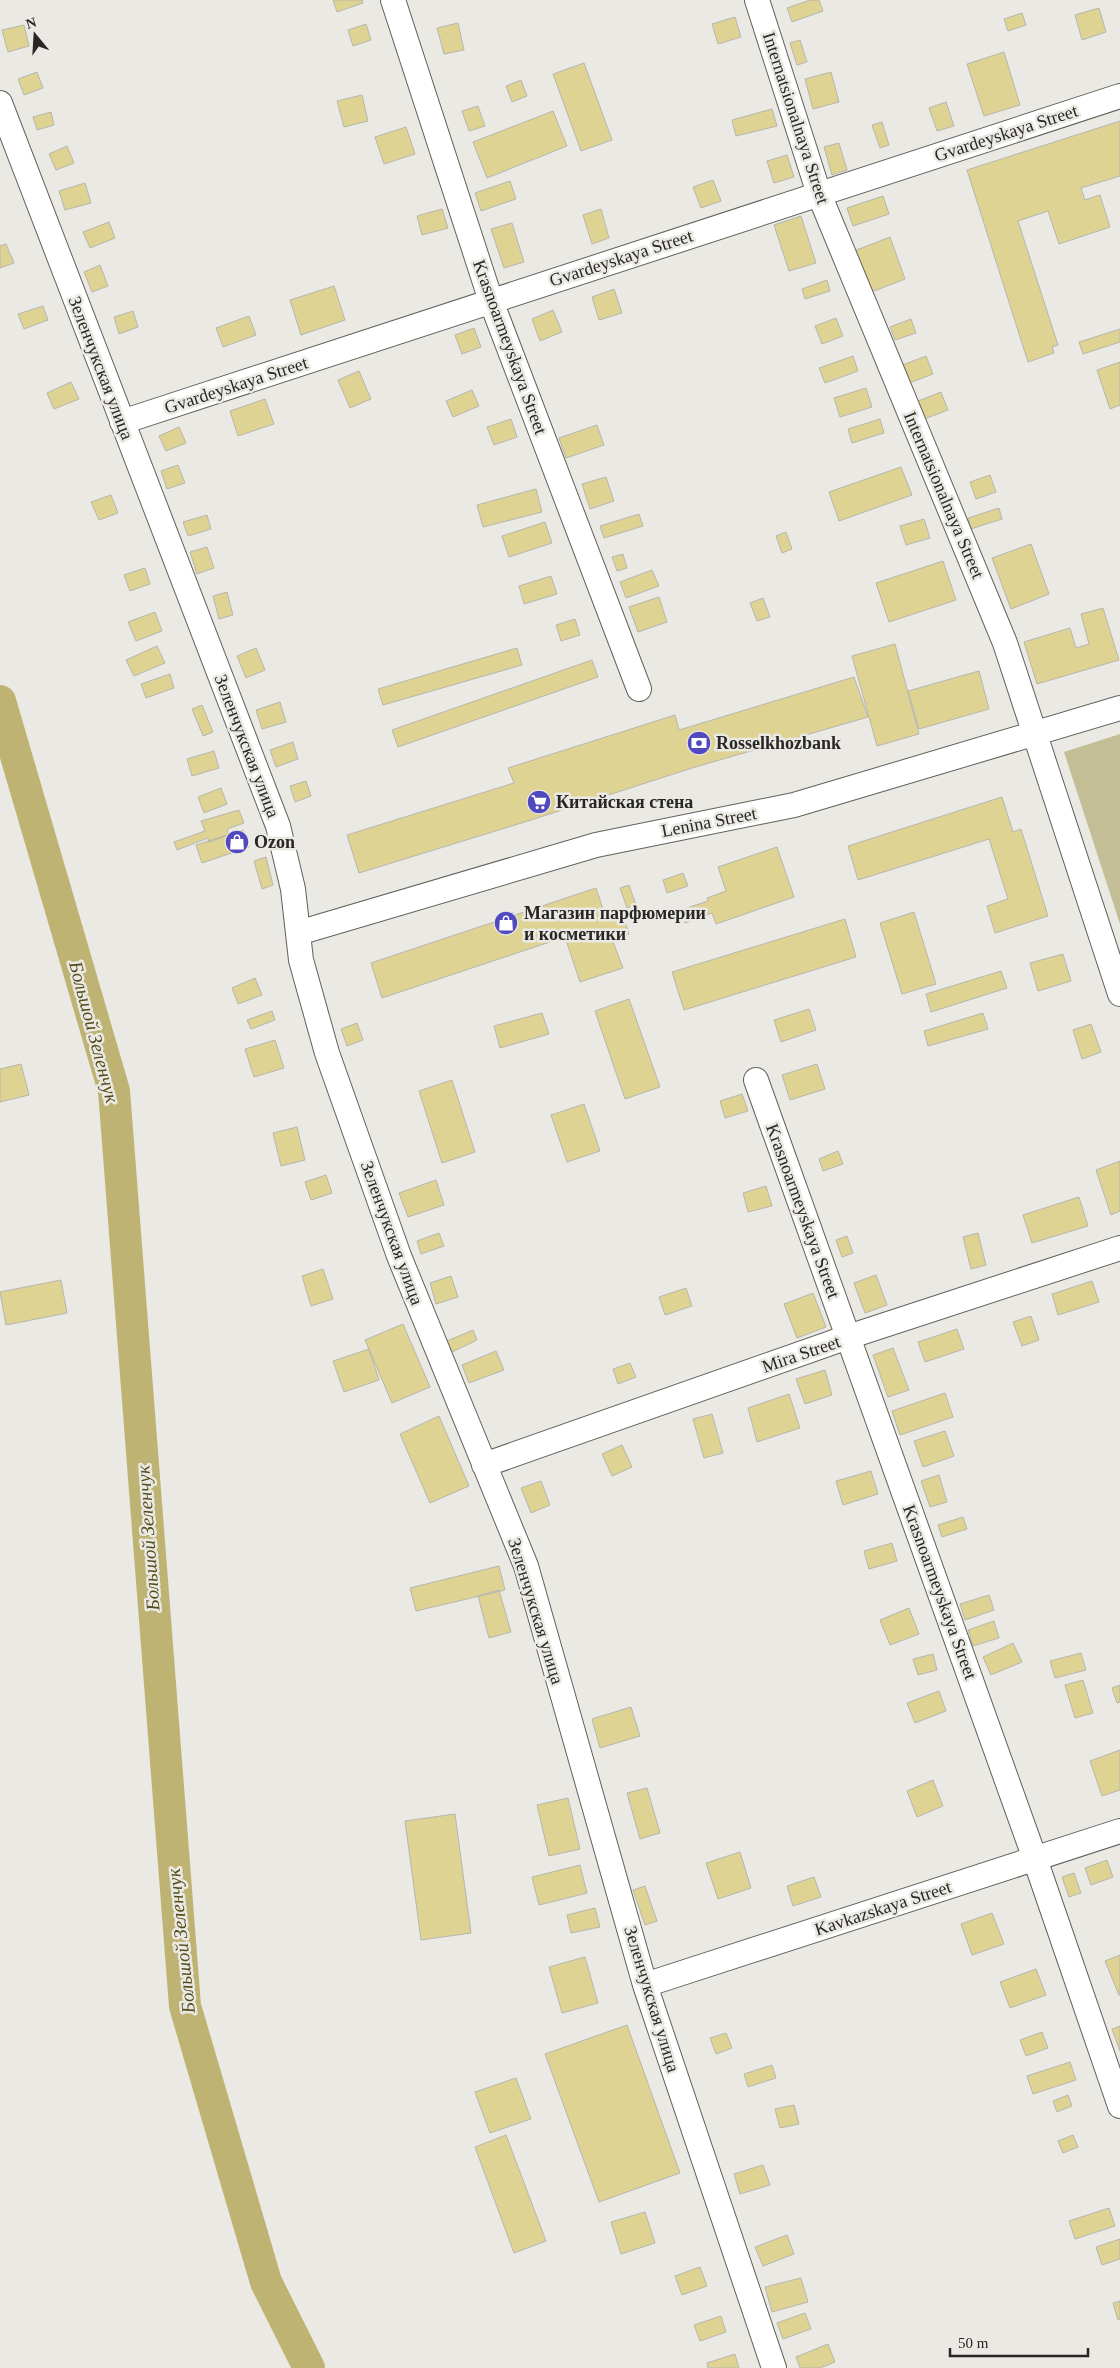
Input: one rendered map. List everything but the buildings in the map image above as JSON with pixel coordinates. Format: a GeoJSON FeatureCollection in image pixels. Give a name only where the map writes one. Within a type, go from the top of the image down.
{"type":"FeatureCollection","features":[{"type":"Feature","properties":{"kind":"street","name":"Krasnoarmeyskaya Street"},"geometry":{"type":"LineString","coordinates":[[392,0],[491,301],[639,689]]}},
{"type":"Feature","properties":{"kind":"street","name":"Internatsionalnaya Street"},"geometry":{"type":"LineString","coordinates":[[756,0],[819,194],[1006,643],[1120,994]]}},
{"type":"Feature","properties":{"kind":"street","name":"Gvardeyskaya Street"},"geometry":{"type":"LineString","coordinates":[[122,422],[1120,96]]}},
{"type":"Feature","properties":{"kind":"street","name":"Зеленчукская улица"},"geometry":{"type":"LineString","coordinates":[[0,102],[278,826],[293,889],[301,960],[327,1053],[399,1256],[526,1566],[645,1985],[774,2368]]}},
{"type":"Feature","properties":{"kind":"street","name":"Lenina Street"},"geometry":{"type":"LineString","coordinates":[[298,933],[596,845],[794,805],[1036,731],[1120,708]]}},
{"type":"Feature","properties":{"kind":"street","name":"Krasnoarmeyskaya Street"},"geometry":{"type":"LineString","coordinates":[[756,1080],[1035,1859],[1120,2106]]}},
{"type":"Feature","properties":{"kind":"street","name":"Mira Street"},"geometry":{"type":"LineString","coordinates":[[484,1465],[848,1337],[1120,1248]]}},
{"type":"Feature","properties":{"kind":"street","name":"Kavkazskaya Street"},"geometry":{"type":"LineString","coordinates":[[645,1985],[1120,1831]]}},
{"type":"Feature","properties":{"kind":"shaded area"},"geometry":{"type":"Polygon","coordinates":[[[1120,734],[1120,924],[1064,752],[1120,734]]]}},
{"type":"Feature","properties":{"kind":"waterway","name":"Большой Зеленчук"},"geometry":{"type":"LineString","coordinates":[[0,701],[114,1091],[185,2006],[266,2282],[309,2368]]}},
{"type":"Feature","properties":{"kind":"place","name":"Rosselkhozbank"},"geometry":{"type":"Point","coordinates":[699,743]}},
{"type":"Feature","properties":{"kind":"place","name":"Китайская стена"},"geometry":{"type":"Point","coordinates":[539,802]}},
{"type":"Feature","properties":{"kind":"place","name":"Ozon"},"geometry":{"type":"Point","coordinates":[237,842]}},
{"type":"Feature","properties":{"kind":"place","name":"Магазин парфюмерии и косметики"},"geometry":{"type":"Point","coordinates":[506,923]}}]}
